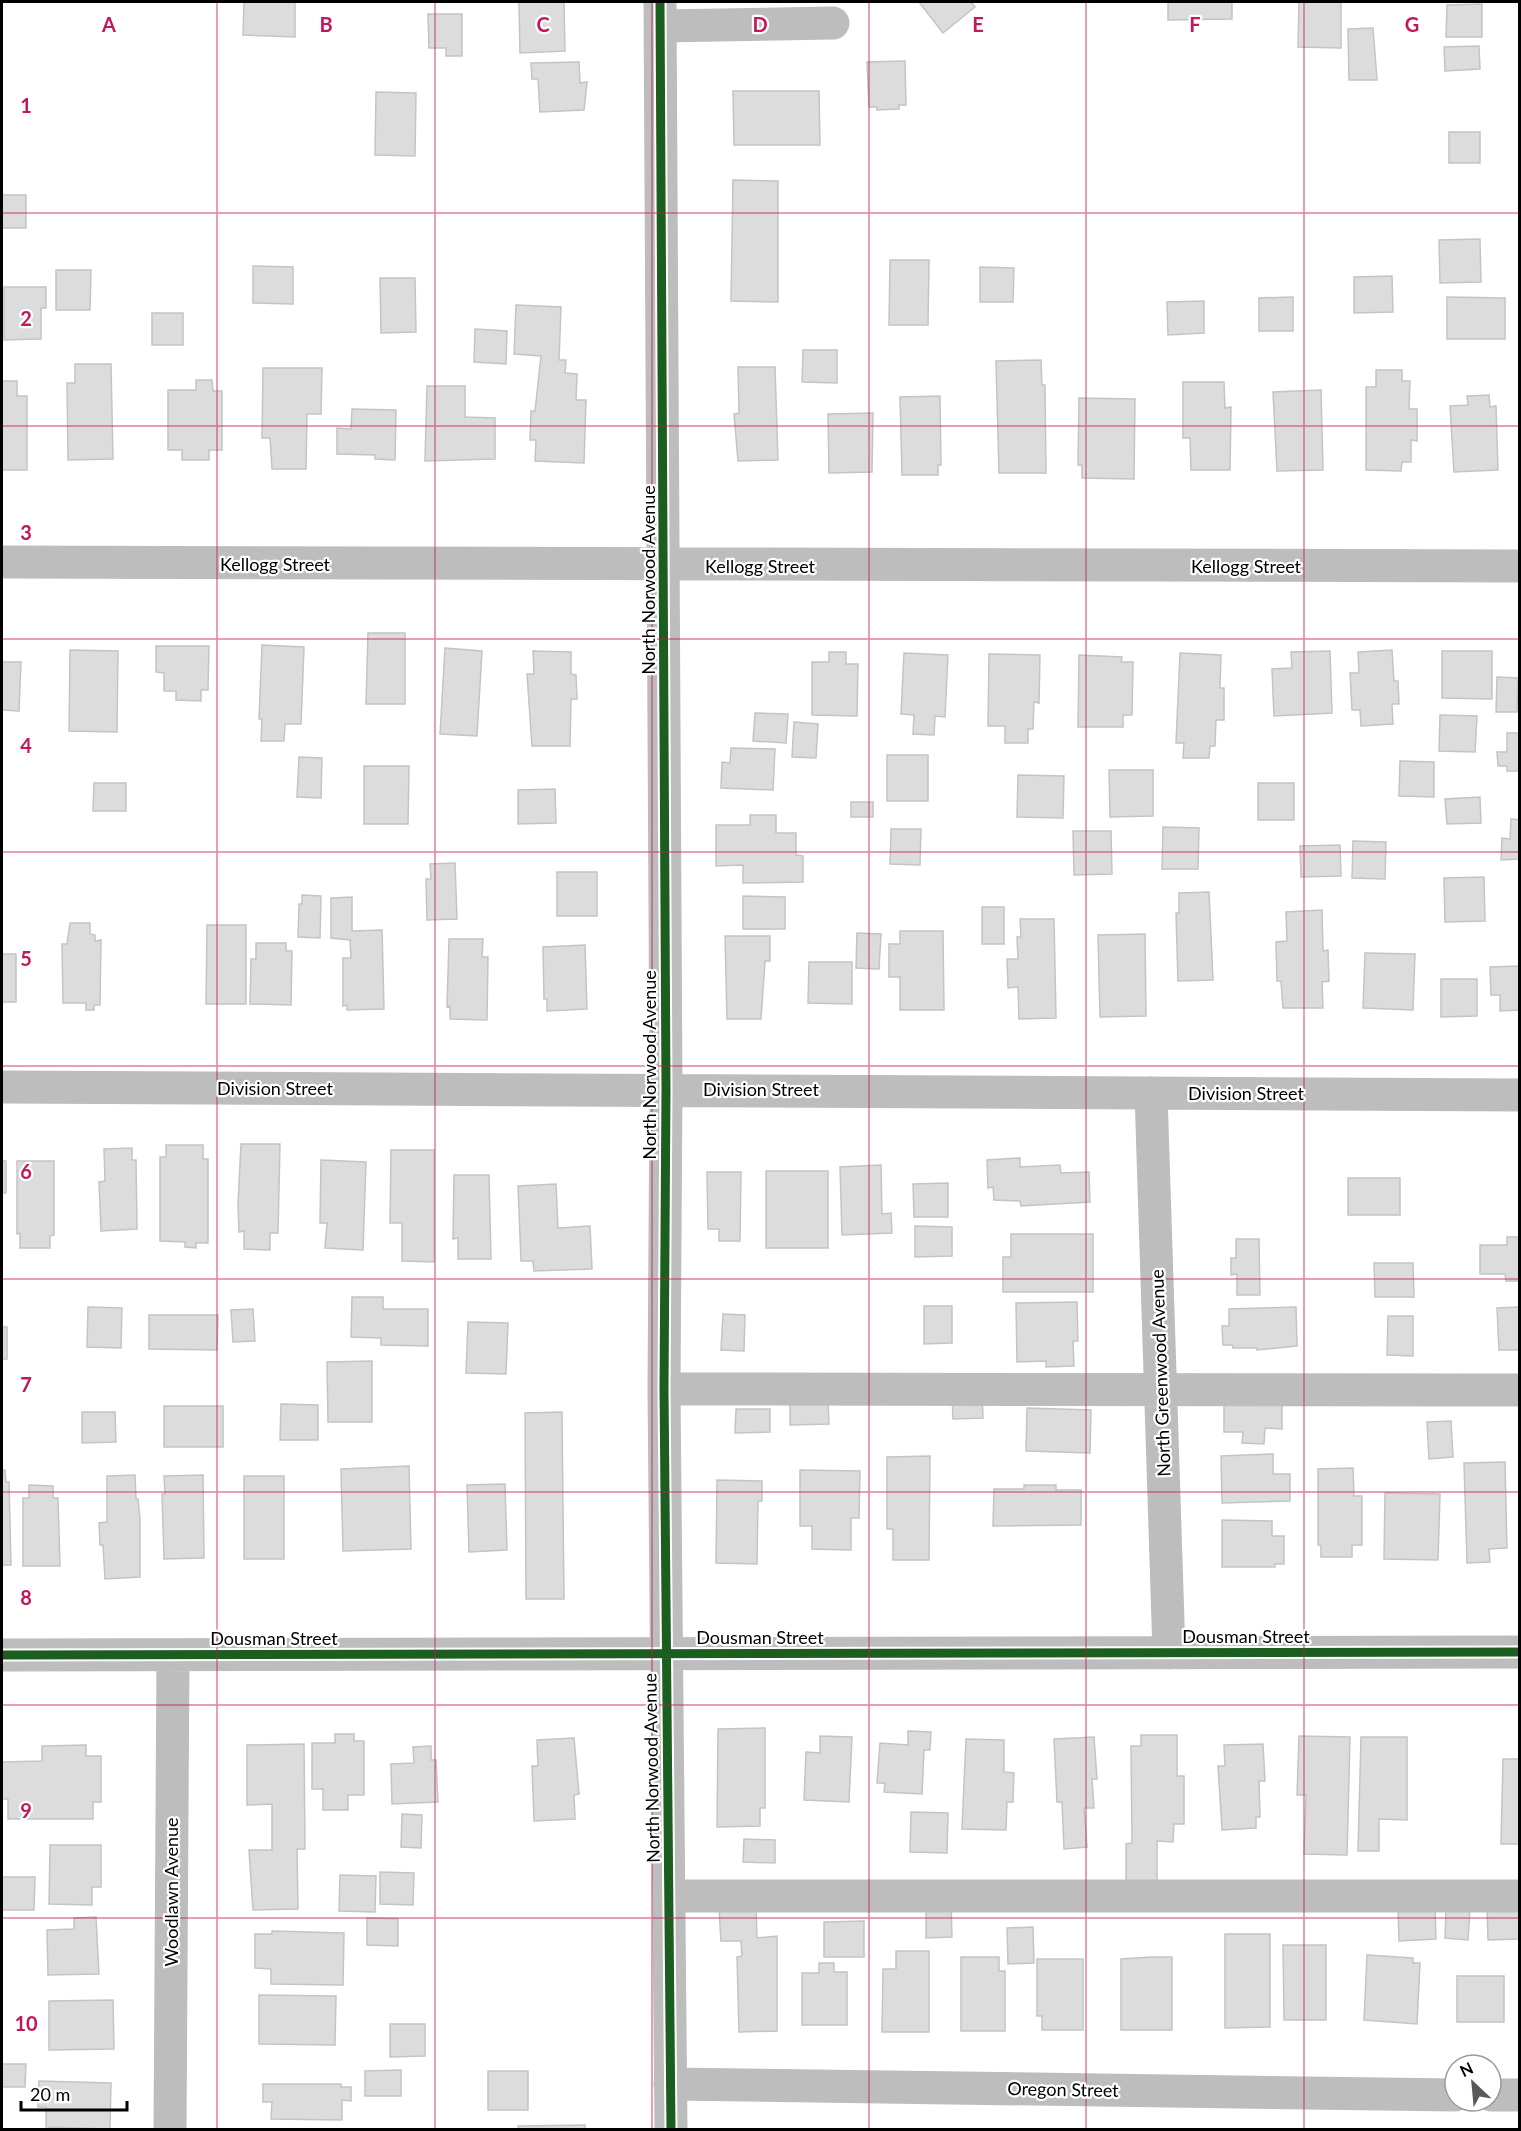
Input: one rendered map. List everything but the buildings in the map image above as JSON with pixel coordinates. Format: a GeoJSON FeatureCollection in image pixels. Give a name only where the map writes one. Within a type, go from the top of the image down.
{"type":"FeatureCollection","features":[{"type":"Feature","properties":{"kind":"street"},"geometry":{"type":"LineString","coordinates":[[661,14],[833,23]]}},
{"type":"Feature","properties":{"kind":"street","name":"North Norwood Avenue"},"geometry":{"type":"LineString","coordinates":[[661,14],[666,1089],[664,1389],[671,2130]]}},
{"type":"Feature","properties":{"kind":"street","name":"Kellogg Street"},"geometry":{"type":"LineString","coordinates":[[2,562],[664,566],[1520,566]]}},
{"type":"Feature","properties":{"kind":"street","name":"Division Street"},"geometry":{"type":"LineString","coordinates":[[2,1087],[1520,1095]]}},
{"type":"Feature","properties":{"kind":"street","name":"North Greenwood Avenue"},"geometry":{"type":"LineString","coordinates":[[1151,1093],[1169,1653]]}},
{"type":"Feature","properties":{"kind":"street"},"geometry":{"type":"LineString","coordinates":[[664,1389],[1520,1390]]}},
{"type":"Feature","properties":{"kind":"street","name":"Dousman Street"},"geometry":{"type":"LineString","coordinates":[[2,1655],[1520,1652]]}},
{"type":"Feature","properties":{"kind":"street","name":"Woodlawn Avenue"},"geometry":{"type":"LineString","coordinates":[[170,2130],[173,1655]]}},
{"type":"Feature","properties":{"kind":"street"},"geometry":{"type":"LineString","coordinates":[[669,1896],[1520,1896]]}},
{"type":"Feature","properties":{"kind":"street","name":"Oregon Street"},"geometry":{"type":"LineString","coordinates":[[670,2084],[1443,2095]]}},
{"type":"Feature","properties":{"kind":"street"},"geometry":{"type":"LineString","coordinates":[[1503,2095],[1520,2095]]}},
{"type":"Feature","properties":{"kind":"cycle path"},"geometry":{"type":"LineString","coordinates":[[660,2],[666,1089],[664,1389],[671,2130]]}},
{"type":"Feature","properties":{"kind":"cycle path"},"geometry":{"type":"LineString","coordinates":[[2,1655],[1520,1652]]}}]}
